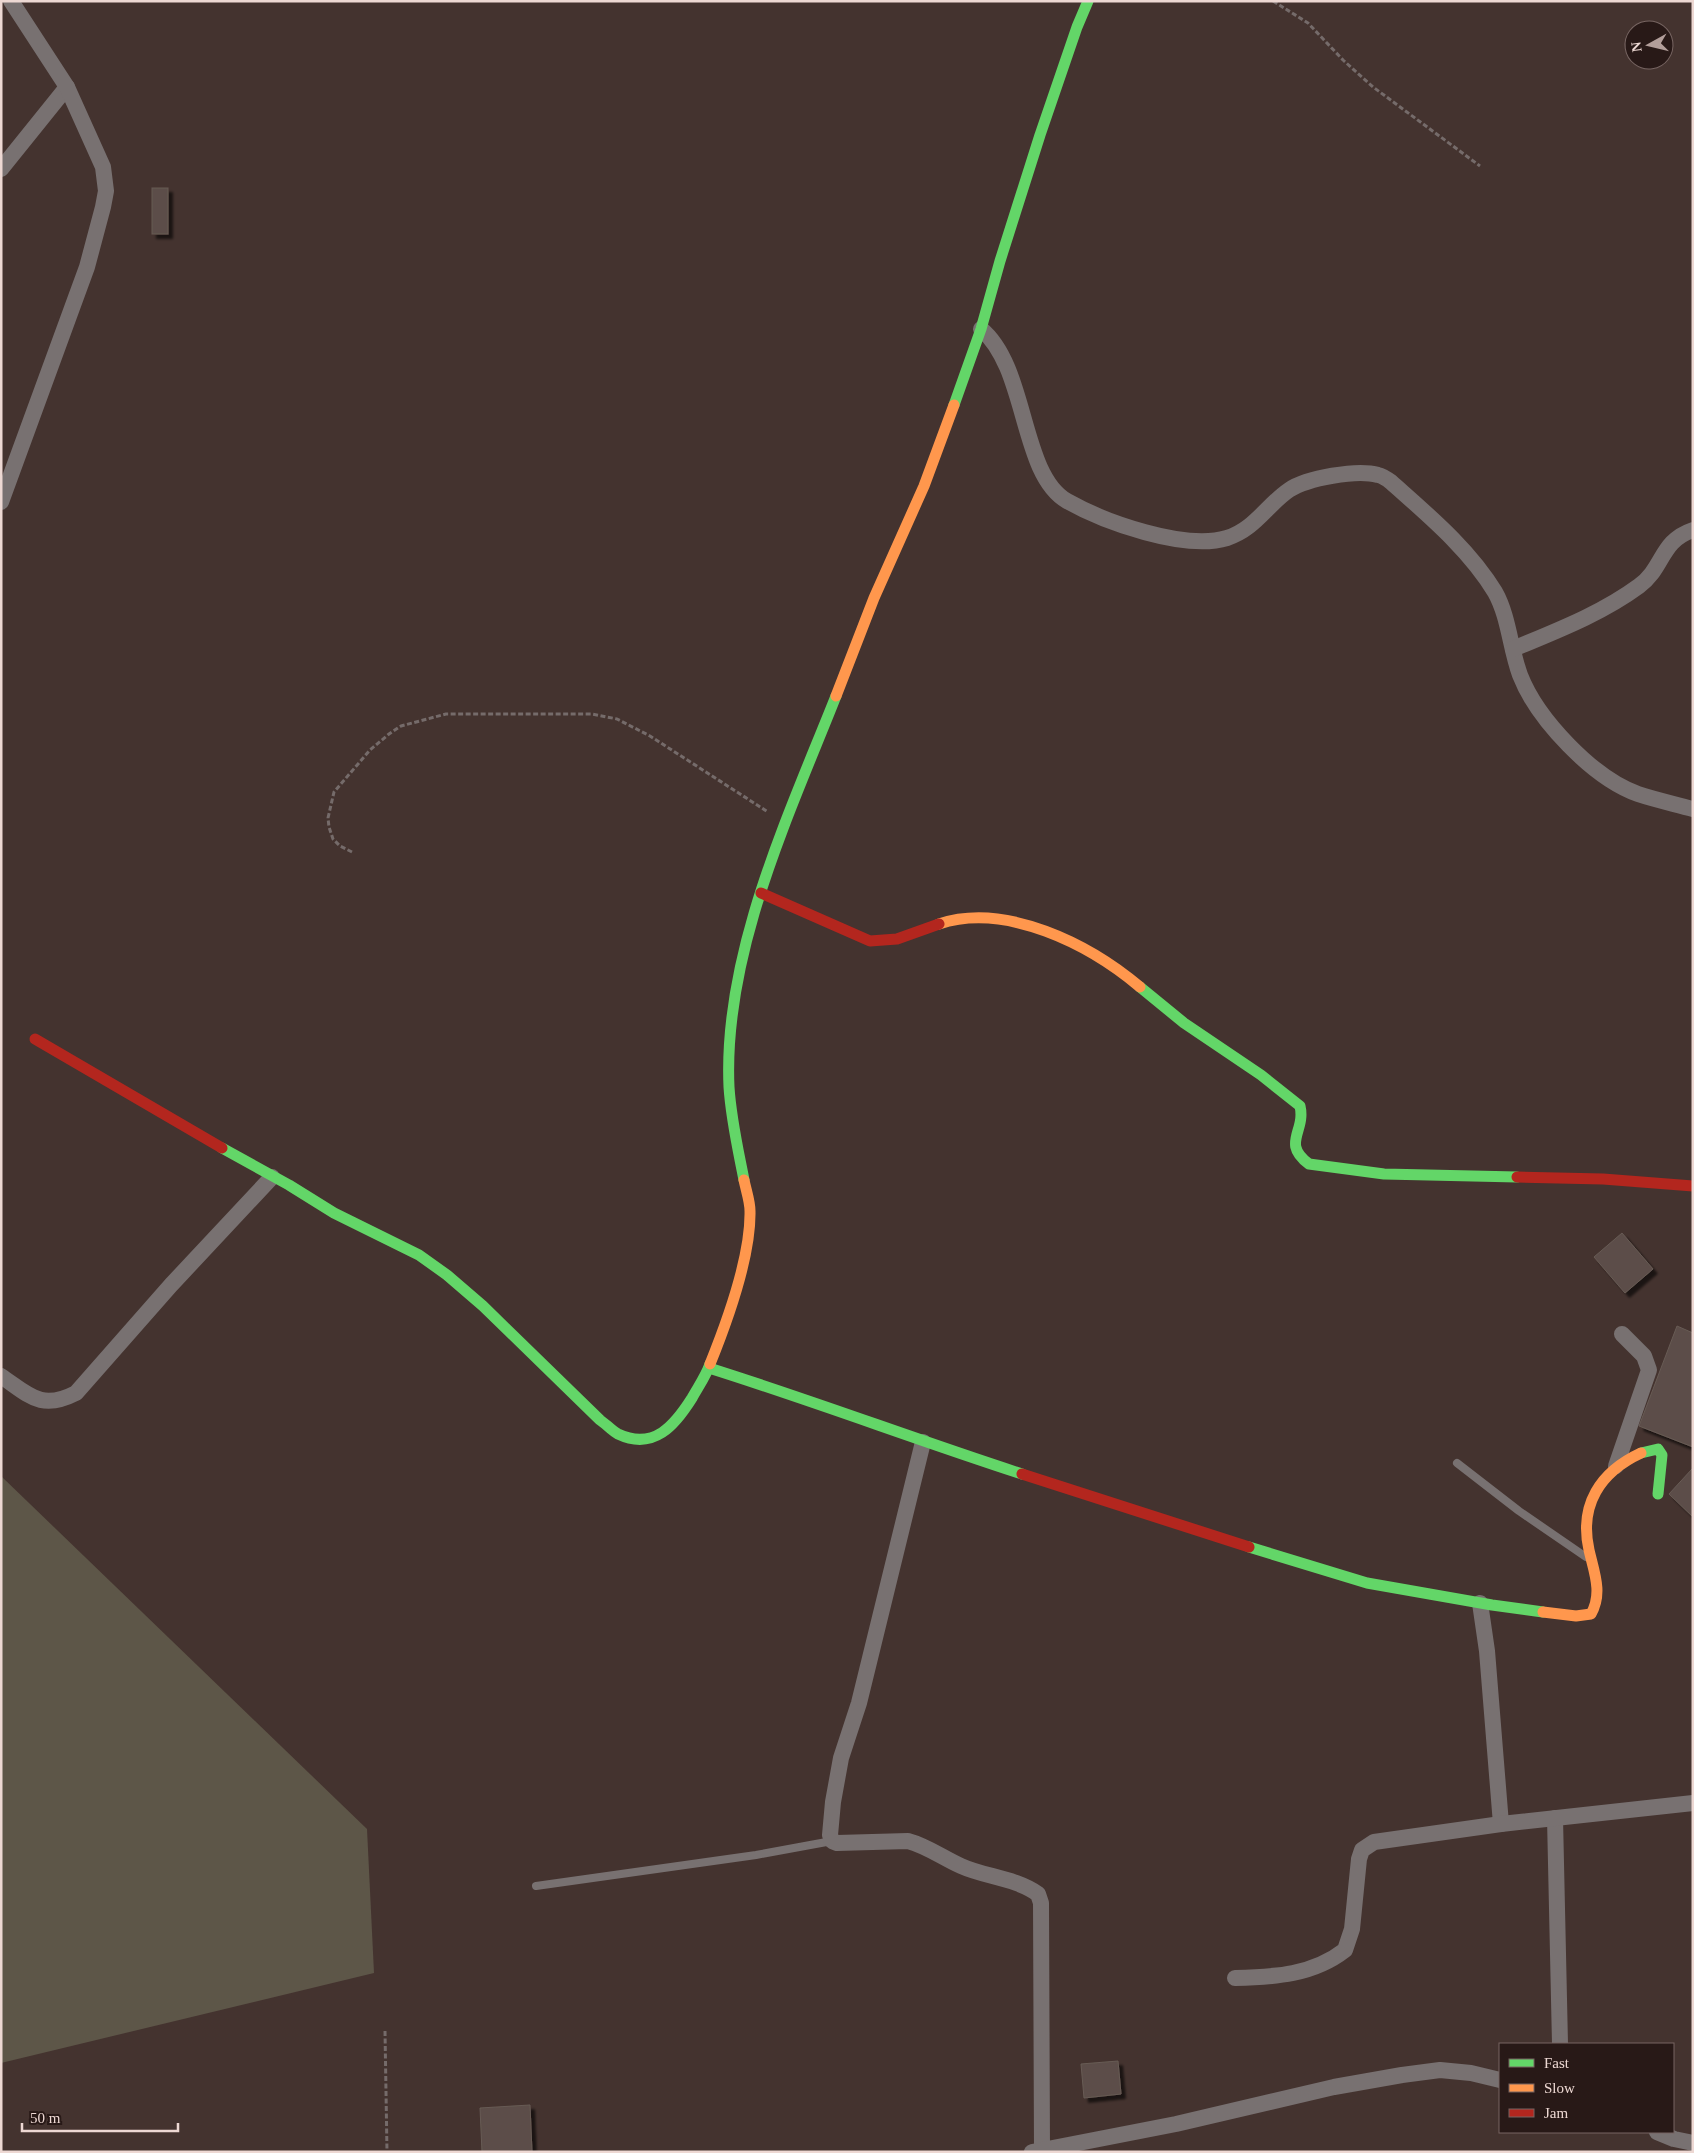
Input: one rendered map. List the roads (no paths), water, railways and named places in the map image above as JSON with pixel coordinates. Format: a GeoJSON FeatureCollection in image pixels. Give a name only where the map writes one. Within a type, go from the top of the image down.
{"type":"FeatureCollection","features":[{"type":"Feature","properties":{"kind":"street"},"geometry":{"type":"LineString","coordinates":[[1,502],[87,267],[104,207],[106,191],[103,167],[67,87],[11,1]]}},
{"type":"Feature","properties":{"kind":"street"},"geometry":{"type":"LineString","coordinates":[[35,1038],[272,1177],[334,1212],[419,1255],[447,1275],[484,1306],[600,1420],[618,1434],[649,1439],[666,1431],[678,1419],[709,1368],[726,1325],[739,1282],[748,1237],[750,1210],[731,1116],[729,1085],[730,1040],[735,991],[761,893],[786,822],[874,598],[924,486],[981,329],[1000,261],[1040,134],[1088,1]]}},
{"type":"Feature","properties":{"kind":"street"},"geometry":{"type":"LineString","coordinates":[[1,168],[67,87]]}},
{"type":"Feature","properties":{"kind":"street"},"geometry":{"type":"LineString","coordinates":[[981,329],[991,338],[1004,358],[1038,461],[1045,478],[1057,494],[1067,501],[1140,531],[1172,538],[1215,540],[1227,538],[1248,528],[1287,491],[1295,486],[1331,476],[1376,474],[1391,482],[1474,561],[1499,602],[1524,686],[1559,736],[1619,785],[1637,794],[1693,809]]}},
{"type":"Feature","properties":{"kind":"street"},"geometry":{"type":"LineString","coordinates":[[1513,649],[1618,600],[1649,578],[1669,544],[1676,537],[1693,530]]}},
{"type":"Feature","properties":{"kind":"street"},"geometry":{"type":"LineString","coordinates":[[761,893],[870,941],[878,942],[895,939],[958,919],[975,917],[998,919],[1044,931],[1088,952],[1112,965],[1190,1027],[1300,1106],[1302,1116],[1294,1145],[1296,1153],[1309,1164],[1384,1174],[1603,1179],[1693,1186]]}},
{"type":"Feature","properties":{"kind":"street"},"geometry":{"type":"LineString","coordinates":[[1,1376],[33,1397],[49,1402],[63,1400],[76,1393],[272,1177]]}},
{"type":"Feature","properties":{"kind":"street"},"geometry":{"type":"LineString","coordinates":[[1616,1466],[1649,1370],[1644,1356],[1622,1334]]}},
{"type":"Feature","properties":{"kind":"street"},"geometry":{"type":"LineString","coordinates":[[709,1368],[790,1393],[923,1442],[1176,1524],[1367,1583],[1480,1603],[1576,1616],[1591,1614],[1597,1601],[1595,1576],[1587,1539],[1590,1506],[1596,1489],[1603,1478],[1616,1466],[1650,1449],[1658,1449],[1662,1455],[1658,1494]]}},
{"type":"Feature","properties":{"kind":"street"},"geometry":{"type":"LineString","coordinates":[[923,1442],[858,1703],[841,1758],[833,1802],[830,1835],[832,1841],[849,1844],[894,1840],[919,1844],[960,1865],[1021,1884],[1038,1894],[1041,1903],[1045,2150],[1176,2124],[1334,2087],[1402,2075],[1440,2070],[1471,2073],[1499,2080]]}},
{"type":"Feature","properties":{"kind":"street"},"geometry":{"type":"LineString","coordinates":[[1480,1603],[1487,1651],[1501,1824]]}},
{"type":"Feature","properties":{"kind":"street"},"geometry":{"type":"LineString","coordinates":[[1236,1978],[1275,1977],[1295,1974],[1322,1964],[1345,1950],[1352,1929],[1359,1859],[1362,1850],[1367,1845],[1387,1840],[1501,1824],[1693,1802]]}},
{"type":"Feature","properties":{"kind":"street"},"geometry":{"type":"LineString","coordinates":[[1555,1818],[1560,2043]]}},
{"type":"Feature","properties":{"kind":"street"},"geometry":{"type":"LineString","coordinates":[[1659,2133],[1693,2143]]}},
{"type":"Feature","properties":{"kind":"lane"},"geometry":{"type":"LineString","coordinates":[[1457,1463],[1519,1511],[1591,1561]]}},
{"type":"Feature","properties":{"kind":"lane"},"geometry":{"type":"LineString","coordinates":[[536,1886],[756,1855],[832,1841]]}}]}
